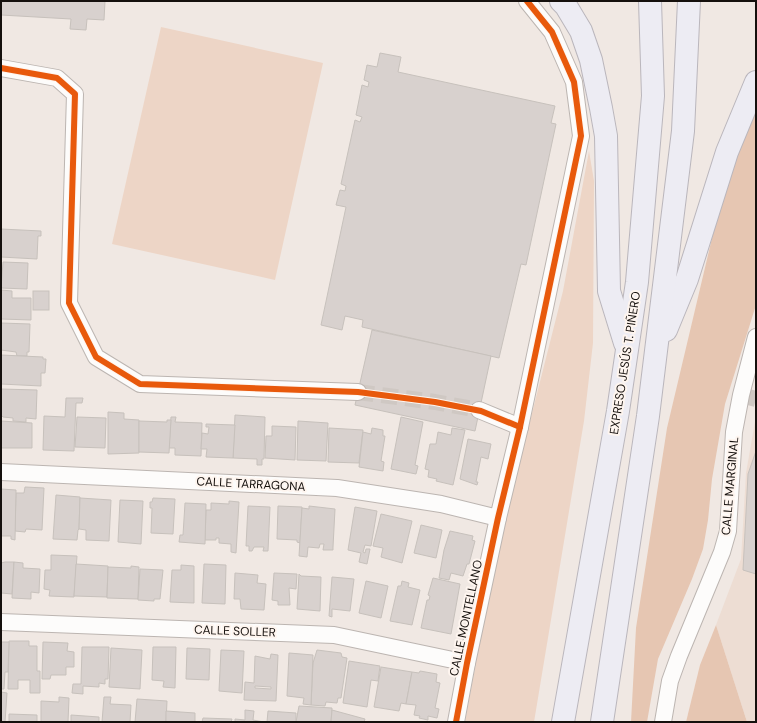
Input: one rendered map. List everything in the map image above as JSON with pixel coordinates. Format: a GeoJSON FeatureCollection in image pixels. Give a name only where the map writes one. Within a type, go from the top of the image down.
{"type":"FeatureCollection","features":[{"type":"Feature","properties":{"kind":"highway"},"geometry":{"type":"LineString","coordinates":[[561,1],[566,6],[580,31],[591,60],[601,108],[606,136],[609,291],[627,348]]}},
{"type":"Feature","properties":{"kind":"highway","name":"EXPRESO JESÚS T. PIÑERO"},"geometry":{"type":"LineString","coordinates":[[563,722],[618,410],[637,282],[653,96],[650,1]]}},
{"type":"Feature","properties":{"kind":"highway"},"geometry":{"type":"LineString","coordinates":[[602,722],[656,355],[683,131],[689,1]]}},
{"type":"Feature","properties":{"kind":"highway"},"geometry":{"type":"LineString","coordinates":[[656,355],[687,279],[727,152],[756,82]]}},
{"type":"Feature","properties":{"kind":"highway"},"geometry":{"type":"LineString","coordinates":[[554,722],[575,651]]}},
{"type":"Feature","properties":{"kind":"street","name":"CALLE MONTELLANO"},"geometry":{"type":"LineString","coordinates":[[456,722],[467,663],[498,518],[520,427],[581,136],[574,82],[552,32],[527,1]]}},
{"type":"Feature","properties":{"kind":"street"},"geometry":{"type":"LineString","coordinates":[[1,68],[57,78],[75,94],[69,303],[96,357],[140,384],[358,392]]}},
{"type":"Feature","properties":{"kind":"street","name":"CALLE MARGINAL"},"geometry":{"type":"LineString","coordinates":[[663,722],[670,681],[722,552],[728,531],[734,432],[740,394],[756,337]]}},
{"type":"Feature","properties":{"kind":"street"},"geometry":{"type":"LineString","coordinates":[[479,410],[520,427]]}},
{"type":"Feature","properties":{"kind":"street","name":"CALLE TARRAGONA"},"geometry":{"type":"LineString","coordinates":[[1,472],[337,488],[441,504],[498,518]]}},
{"type":"Feature","properties":{"kind":"street","name":"CALLE SOLLER"},"geometry":{"type":"LineString","coordinates":[[1,622],[334,634],[467,663]]}},
{"type":"Feature","properties":{"kind":"shaded area"},"geometry":{"type":"Polygon","coordinates":[[[161,27],[323,63],[275,280],[112,244],[161,27]]]}},
{"type":"Feature","properties":{"kind":"shaded area"},"geometry":{"type":"Polygon","coordinates":[[[756,95],[756,305],[725,404],[712,479],[708,520],[703,549],[658,659],[647,722],[631,722],[636,628],[667,428],[717,217],[756,95]]]}},
{"type":"Feature","properties":{"kind":"shaded area"},"geometry":{"type":"Polygon","coordinates":[[[589,151],[594,181],[593,343],[584,421],[534,722],[465,722],[496,555],[563,291],[589,151]]]}},
{"type":"Feature","properties":{"kind":"shaded area"},"geometry":{"type":"Polygon","coordinates":[[[756,416],[756,722],[747,722],[716,625],[741,559],[746,473],[756,416]]]}},
{"type":"Feature","properties":{"kind":"shaded area"},"geometry":{"type":"Polygon","coordinates":[[[716,625],[747,722],[686,722],[700,665],[716,625]]]}},
{"type":"Feature","properties":{"kind":"building"},"geometry":{"type":"Polygon","coordinates":[[[1,1],[105,1],[104,20],[87,19],[86,30],[70,29],[71,19],[1,15],[1,1]]]}},
{"type":"Feature","properties":{"kind":"building"},"geometry":{"type":"Polygon","coordinates":[[[380,53],[401,57],[398,72],[555,106],[551,123],[556,124],[526,265],[521,264],[499,358],[362,327],[363,320],[345,316],[342,330],[321,325],[346,207],[336,205],[340,190],[345,191],[346,186],[341,184],[355,120],[360,122],[362,117],[356,115],[362,85],[368,87],[369,82],[364,80],[367,65],[377,67],[380,53]]]}},
{"type":"Feature","properties":{"kind":"building"},"geometry":{"type":"Polygon","coordinates":[[[1,229],[41,231],[41,236],[38,236],[37,259],[1,257],[1,229]]]}},
{"type":"Feature","properties":{"kind":"building"},"geometry":{"type":"Polygon","coordinates":[[[3,262],[28,263],[27,289],[1,288],[3,262]]]}},
{"type":"Feature","properties":{"kind":"building"},"geometry":{"type":"Polygon","coordinates":[[[1,290],[12,291],[12,298],[31,298],[31,320],[1,319],[1,290]]]}},
{"type":"Feature","properties":{"kind":"building"},"geometry":{"type":"Polygon","coordinates":[[[33,291],[49,291],[49,310],[33,310],[33,291]]]}},
{"type":"Feature","properties":{"kind":"building"},"geometry":{"type":"Polygon","coordinates":[[[1,323],[30,324],[29,352],[27,352],[27,356],[17,356],[16,352],[1,350],[1,323]]]}},
{"type":"Feature","properties":{"kind":"building"},"geometry":{"type":"Polygon","coordinates":[[[372,330],[491,356],[475,431],[355,405],[372,330]]]}},
{"type":"Feature","properties":{"kind":"building"},"geometry":{"type":"Polygon","coordinates":[[[1,355],[43,357],[43,359],[46,359],[45,373],[41,373],[41,386],[1,384],[1,355]]]}},
{"type":"Feature","properties":{"kind":"building"},"geometry":{"type":"Polygon","coordinates":[[[1,389],[37,390],[36,419],[26,418],[26,422],[13,421],[13,418],[3,417],[1,415],[1,389]]]}},
{"type":"Feature","properties":{"kind":"building"},"geometry":{"type":"Polygon","coordinates":[[[66,398],[83,398],[82,403],[76,403],[74,451],[43,450],[44,416],[65,417],[66,398]]]}},
{"type":"Feature","properties":{"kind":"building"},"geometry":{"type":"Polygon","coordinates":[[[108,412],[124,413],[124,419],[139,420],[139,453],[108,454],[108,412]]]}},
{"type":"Feature","properties":{"kind":"building"},"geometry":{"type":"Polygon","coordinates":[[[235,415],[265,417],[264,459],[262,459],[262,465],[257,465],[257,459],[233,458],[235,415]]]}},
{"type":"Feature","properties":{"kind":"building"},"geometry":{"type":"Polygon","coordinates":[[[77,417],[106,418],[105,448],[75,447],[77,417]]]}},
{"type":"Feature","properties":{"kind":"building"},"geometry":{"type":"Polygon","coordinates":[[[171,417],[176,417],[175,422],[202,423],[201,456],[175,455],[175,448],[169,448],[171,417]]]}},
{"type":"Feature","properties":{"kind":"building"},"geometry":{"type":"Polygon","coordinates":[[[401,417],[423,422],[415,465],[418,466],[416,474],[391,469],[401,417]]]}},
{"type":"Feature","properties":{"kind":"building"},"geometry":{"type":"Polygon","coordinates":[[[167,420],[171,420],[169,453],[139,452],[139,421],[167,422],[167,420]]]}},
{"type":"Feature","properties":{"kind":"building"},"geometry":{"type":"Polygon","coordinates":[[[1,421],[32,423],[32,448],[1,448],[1,421]]]}},
{"type":"Feature","properties":{"kind":"building"},"geometry":{"type":"Polygon","coordinates":[[[298,421],[328,423],[326,461],[297,460],[298,421]]]}},
{"type":"Feature","properties":{"kind":"building"},"geometry":{"type":"Polygon","coordinates":[[[206,424],[235,425],[233,458],[206,457],[207,449],[201,449],[202,433],[208,434],[209,427],[206,427],[206,424]]]}},
{"type":"Feature","properties":{"kind":"building"},"geometry":{"type":"Polygon","coordinates":[[[272,426],[296,427],[295,460],[265,458],[266,436],[272,436],[272,426]]]}},
{"type":"Feature","properties":{"kind":"building"},"geometry":{"type":"Polygon","coordinates":[[[329,428],[363,430],[359,463],[328,462],[329,428]]]}},
{"type":"Feature","properties":{"kind":"building"},"geometry":{"type":"Polygon","coordinates":[[[372,428],[383,430],[383,436],[385,436],[381,461],[384,462],[383,471],[359,467],[363,432],[371,434],[372,428]]]}},
{"type":"Feature","properties":{"kind":"building"},"geometry":{"type":"Polygon","coordinates":[[[452,428],[465,430],[453,485],[436,481],[437,479],[428,477],[429,470],[425,469],[430,444],[436,444],[438,432],[451,435],[452,428]]]}},
{"type":"Feature","properties":{"kind":"building"},"geometry":{"type":"Polygon","coordinates":[[[468,439],[491,444],[488,459],[481,457],[476,482],[478,482],[477,485],[460,479],[468,439]]]}},
{"type":"Feature","properties":{"kind":"building"},"geometry":{"type":"Polygon","coordinates":[[[756,451],[756,574],[743,570],[748,474],[756,451]]]}},
{"type":"Feature","properties":{"kind":"building"},"geometry":{"type":"Polygon","coordinates":[[[25,487],[44,488],[42,530],[26,529],[25,532],[15,531],[16,493],[24,493],[25,487]]]}},
{"type":"Feature","properties":{"kind":"building"},"geometry":{"type":"Polygon","coordinates":[[[1,489],[16,490],[15,540],[11,539],[11,536],[1,536],[1,489]]]}},
{"type":"Feature","properties":{"kind":"building"},"geometry":{"type":"Polygon","coordinates":[[[56,495],[80,497],[79,529],[77,540],[53,539],[56,495]]]}},
{"type":"Feature","properties":{"kind":"building"},"geometry":{"type":"Polygon","coordinates":[[[80,498],[111,500],[109,541],[86,540],[86,530],[79,529],[80,498]]]}},
{"type":"Feature","properties":{"kind":"building"},"geometry":{"type":"Polygon","coordinates":[[[153,498],[175,499],[173,534],[151,533],[152,508],[150,508],[150,502],[152,502],[153,498]]]}},
{"type":"Feature","properties":{"kind":"building"},"geometry":{"type":"Polygon","coordinates":[[[120,500],[143,501],[141,544],[118,542],[120,500]]]}},
{"type":"Feature","properties":{"kind":"building"},"geometry":{"type":"Polygon","coordinates":[[[229,501],[239,502],[236,553],[231,552],[231,544],[219,543],[219,538],[216,538],[216,540],[205,540],[206,510],[211,510],[211,503],[229,504],[229,501]]]}},
{"type":"Feature","properties":{"kind":"building"},"geometry":{"type":"Polygon","coordinates":[[[185,503],[206,504],[205,544],[179,542],[180,535],[183,535],[185,503]]]}},
{"type":"Feature","properties":{"kind":"building"},"geometry":{"type":"Polygon","coordinates":[[[248,506],[270,507],[268,551],[263,551],[264,547],[254,547],[252,551],[249,551],[249,546],[246,546],[248,506]]]}},
{"type":"Feature","properties":{"kind":"building"},"geometry":{"type":"Polygon","coordinates":[[[278,506],[302,507],[300,543],[297,542],[297,540],[277,539],[278,506]]]}},
{"type":"Feature","properties":{"kind":"building"},"geometry":{"type":"Polygon","coordinates":[[[309,506],[335,509],[333,550],[323,550],[324,544],[320,544],[319,548],[308,547],[307,557],[299,556],[302,508],[309,509],[309,506]]]}},
{"type":"Feature","properties":{"kind":"building"},"geometry":{"type":"Polygon","coordinates":[[[355,507],[377,511],[371,546],[365,545],[363,552],[365,553],[366,549],[370,549],[367,564],[359,562],[361,553],[348,550],[355,507]]]}},
{"type":"Feature","properties":{"kind":"building"},"geometry":{"type":"Polygon","coordinates":[[[381,514],[412,521],[402,563],[381,557],[383,548],[373,546],[381,514]]]}},
{"type":"Feature","properties":{"kind":"building"},"geometry":{"type":"Polygon","coordinates":[[[421,525],[442,530],[436,558],[414,553],[421,525]]]}},
{"type":"Feature","properties":{"kind":"building"},"geometry":{"type":"Polygon","coordinates":[[[450,531],[473,536],[472,540],[475,541],[469,564],[467,564],[463,576],[451,573],[449,580],[439,578],[444,550],[450,531]]]}},
{"type":"Feature","properties":{"kind":"building"},"geometry":{"type":"Polygon","coordinates":[[[51,555],[77,556],[74,597],[49,596],[50,590],[44,589],[45,570],[51,570],[51,555]]]}},
{"type":"Feature","properties":{"kind":"building"},"geometry":{"type":"Polygon","coordinates":[[[14,562],[12,594],[1,593],[1,563],[14,562]]]}},
{"type":"Feature","properties":{"kind":"building"},"geometry":{"type":"Polygon","coordinates":[[[14,562],[23,563],[23,568],[40,569],[39,593],[31,592],[31,599],[12,598],[14,562]]]}},
{"type":"Feature","properties":{"kind":"building"},"geometry":{"type":"Polygon","coordinates":[[[76,564],[108,566],[107,597],[74,596],[76,564]]]}},
{"type":"Feature","properties":{"kind":"building"},"geometry":{"type":"Polygon","coordinates":[[[204,564],[226,565],[225,604],[202,603],[204,564]]]}},
{"type":"Feature","properties":{"kind":"building"},"geometry":{"type":"Polygon","coordinates":[[[181,565],[194,566],[194,603],[170,602],[172,570],[181,570],[181,565]]]}},
{"type":"Feature","properties":{"kind":"building"},"geometry":{"type":"Polygon","coordinates":[[[131,566],[139,567],[138,599],[107,598],[108,567],[131,568],[131,566]]]}},
{"type":"Feature","properties":{"kind":"building"},"geometry":{"type":"Polygon","coordinates":[[[140,569],[163,570],[160,599],[154,599],[154,601],[138,600],[140,569]]]}},
{"type":"Feature","properties":{"kind":"building"},"geometry":{"type":"Polygon","coordinates":[[[235,573],[258,575],[257,583],[266,584],[264,610],[241,609],[240,599],[234,599],[235,573]]]}},
{"type":"Feature","properties":{"kind":"building"},"geometry":{"type":"Polygon","coordinates":[[[274,573],[297,574],[296,589],[289,588],[290,605],[278,605],[278,601],[272,600],[274,573]]]}},
{"type":"Feature","properties":{"kind":"building"},"geometry":{"type":"Polygon","coordinates":[[[299,574],[301,576],[321,577],[320,611],[297,609],[299,574]]]}},
{"type":"Feature","properties":{"kind":"building"},"geometry":{"type":"Polygon","coordinates":[[[332,577],[354,579],[350,611],[332,609],[332,617],[329,616],[332,577]]]}},
{"type":"Feature","properties":{"kind":"building"},"geometry":{"type":"Polygon","coordinates":[[[433,578],[460,584],[451,634],[421,628],[427,600],[429,600],[430,596],[428,595],[433,578]]]}},
{"type":"Feature","properties":{"kind":"building"},"geometry":{"type":"Polygon","coordinates":[[[366,581],[388,586],[381,618],[359,613],[366,581]]]}},
{"type":"Feature","properties":{"kind":"building"},"geometry":{"type":"Polygon","coordinates":[[[402,581],[409,583],[408,587],[420,590],[412,625],[390,621],[398,586],[401,586],[402,581]]]}},
{"type":"Feature","properties":{"kind":"building"},"geometry":{"type":"Polygon","coordinates":[[[9,641],[29,641],[29,646],[37,646],[37,671],[40,671],[40,693],[30,693],[30,680],[18,680],[18,689],[8,689],[9,641]]]}},
{"type":"Feature","properties":{"kind":"building"},"geometry":{"type":"Polygon","coordinates":[[[1,642],[9,642],[8,672],[5,672],[4,689],[1,689],[1,642]]]}},
{"type":"Feature","properties":{"kind":"building"},"geometry":{"type":"Polygon","coordinates":[[[43,642],[68,643],[67,651],[74,652],[74,667],[66,667],[66,675],[51,675],[50,679],[42,679],[43,642]]]}},
{"type":"Feature","properties":{"kind":"building"},"geometry":{"type":"Polygon","coordinates":[[[82,647],[109,647],[108,679],[105,679],[105,684],[99,683],[99,687],[83,686],[83,694],[72,693],[73,684],[81,684],[82,647]]]}},
{"type":"Feature","properties":{"kind":"building"},"geometry":{"type":"Polygon","coordinates":[[[153,647],[176,647],[175,688],[163,687],[164,681],[152,680],[153,647]]]}},
{"type":"Feature","properties":{"kind":"building"},"geometry":{"type":"Polygon","coordinates":[[[111,648],[142,650],[140,689],[109,687],[111,648]]]}},
{"type":"Feature","properties":{"kind":"building"},"geometry":{"type":"Polygon","coordinates":[[[187,648],[210,649],[209,680],[186,679],[187,648]]]}},
{"type":"Feature","properties":{"kind":"building"},"geometry":{"type":"Polygon","coordinates":[[[221,650],[244,651],[242,693],[219,691],[221,650]]]}},
{"type":"Feature","properties":{"kind":"building"},"geometry":{"type":"Polygon","coordinates":[[[317,650],[341,653],[342,657],[347,658],[341,698],[338,698],[337,703],[326,702],[325,706],[311,705],[313,663],[317,650]]]}},
{"type":"Feature","properties":{"kind":"building"},"geometry":{"type":"Polygon","coordinates":[[[289,653],[313,655],[311,705],[303,704],[304,698],[287,696],[289,653]]]}},
{"type":"Feature","properties":{"kind":"building"},"geometry":{"type":"Polygon","coordinates":[[[271,654],[278,655],[276,701],[244,700],[245,682],[254,683],[255,656],[270,659],[271,654]],[[255,686],[255,688],[271,689],[271,687],[255,686]]]}},
{"type":"Feature","properties":{"kind":"building"},"geometry":{"type":"Polygon","coordinates":[[[349,661],[380,666],[378,681],[371,680],[367,707],[343,703],[349,661]]]}},
{"type":"Feature","properties":{"kind":"building"},"geometry":{"type":"Polygon","coordinates":[[[381,667],[412,672],[406,704],[401,703],[399,711],[374,707],[381,667]]]}},
{"type":"Feature","properties":{"kind":"building"},"geometry":{"type":"Polygon","coordinates":[[[420,671],[437,674],[436,682],[440,683],[435,708],[439,709],[437,718],[428,716],[428,720],[419,718],[420,716],[414,715],[416,705],[406,704],[412,672],[419,673],[420,671]]]}},
{"type":"Feature","properties":{"kind":"building"},"geometry":{"type":"Polygon","coordinates":[[[1,692],[7,693],[5,722],[1,722],[1,692]]]}},
{"type":"Feature","properties":{"kind":"building"},"geometry":{"type":"Polygon","coordinates":[[[59,697],[69,698],[68,722],[41,722],[41,701],[59,702],[59,697]]]}},
{"type":"Feature","properties":{"kind":"building"},"geometry":{"type":"Polygon","coordinates":[[[104,697],[111,697],[110,704],[131,705],[130,722],[102,722],[104,697]]]}},
{"type":"Feature","properties":{"kind":"building"},"geometry":{"type":"Polygon","coordinates":[[[137,699],[167,701],[166,722],[135,722],[137,699]]]}},
{"type":"Feature","properties":{"kind":"building"},"geometry":{"type":"Polygon","coordinates":[[[299,706],[332,708],[331,722],[296,722],[299,706]]]}},
{"type":"Feature","properties":{"kind":"building"},"geometry":{"type":"Polygon","coordinates":[[[245,710],[254,711],[253,720],[264,722],[235,722],[235,719],[245,720],[245,710]]]}},
{"type":"Feature","properties":{"kind":"building"},"geometry":{"type":"Polygon","coordinates":[[[332,710],[365,719],[364,722],[331,722],[332,710]]]}},
{"type":"Feature","properties":{"kind":"building"},"geometry":{"type":"Polygon","coordinates":[[[166,711],[195,713],[195,722],[166,722],[166,711]]]}},
{"type":"Feature","properties":{"kind":"building"},"geometry":{"type":"Polygon","coordinates":[[[268,711],[296,713],[296,722],[267,722],[268,711]]]}},
{"type":"Feature","properties":{"kind":"building"},"geometry":{"type":"Polygon","coordinates":[[[9,714],[37,715],[37,722],[9,722],[9,714]]]}},
{"type":"Feature","properties":{"kind":"building"},"geometry":{"type":"Polygon","coordinates":[[[71,715],[99,717],[99,722],[71,722],[71,715]]]}},
{"type":"Feature","properties":{"kind":"building"},"geometry":{"type":"Polygon","coordinates":[[[203,718],[232,719],[231,722],[202,722],[203,718]]]}},
{"type":"Feature","properties":{"kind":"tunnel"},"geometry":{"type":"LineString","coordinates":[[358,392],[435,402],[479,410]]}},
{"type":"Feature","properties":{"kind":"tunnel"},"geometry":{"type":"LineString","coordinates":[[741,395],[756,399]]}},
{"type":"Feature","properties":{"kind":"cycle path"},"geometry":{"type":"LineString","coordinates":[[456,722],[467,663],[498,518],[520,427],[581,136],[574,82],[552,32],[527,1]]}},
{"type":"Feature","properties":{"kind":"cycle path"},"geometry":{"type":"LineString","coordinates":[[1,68],[57,78],[75,94],[69,303],[96,357],[140,384],[358,392],[435,402],[481,411],[520,427]]}}]}
